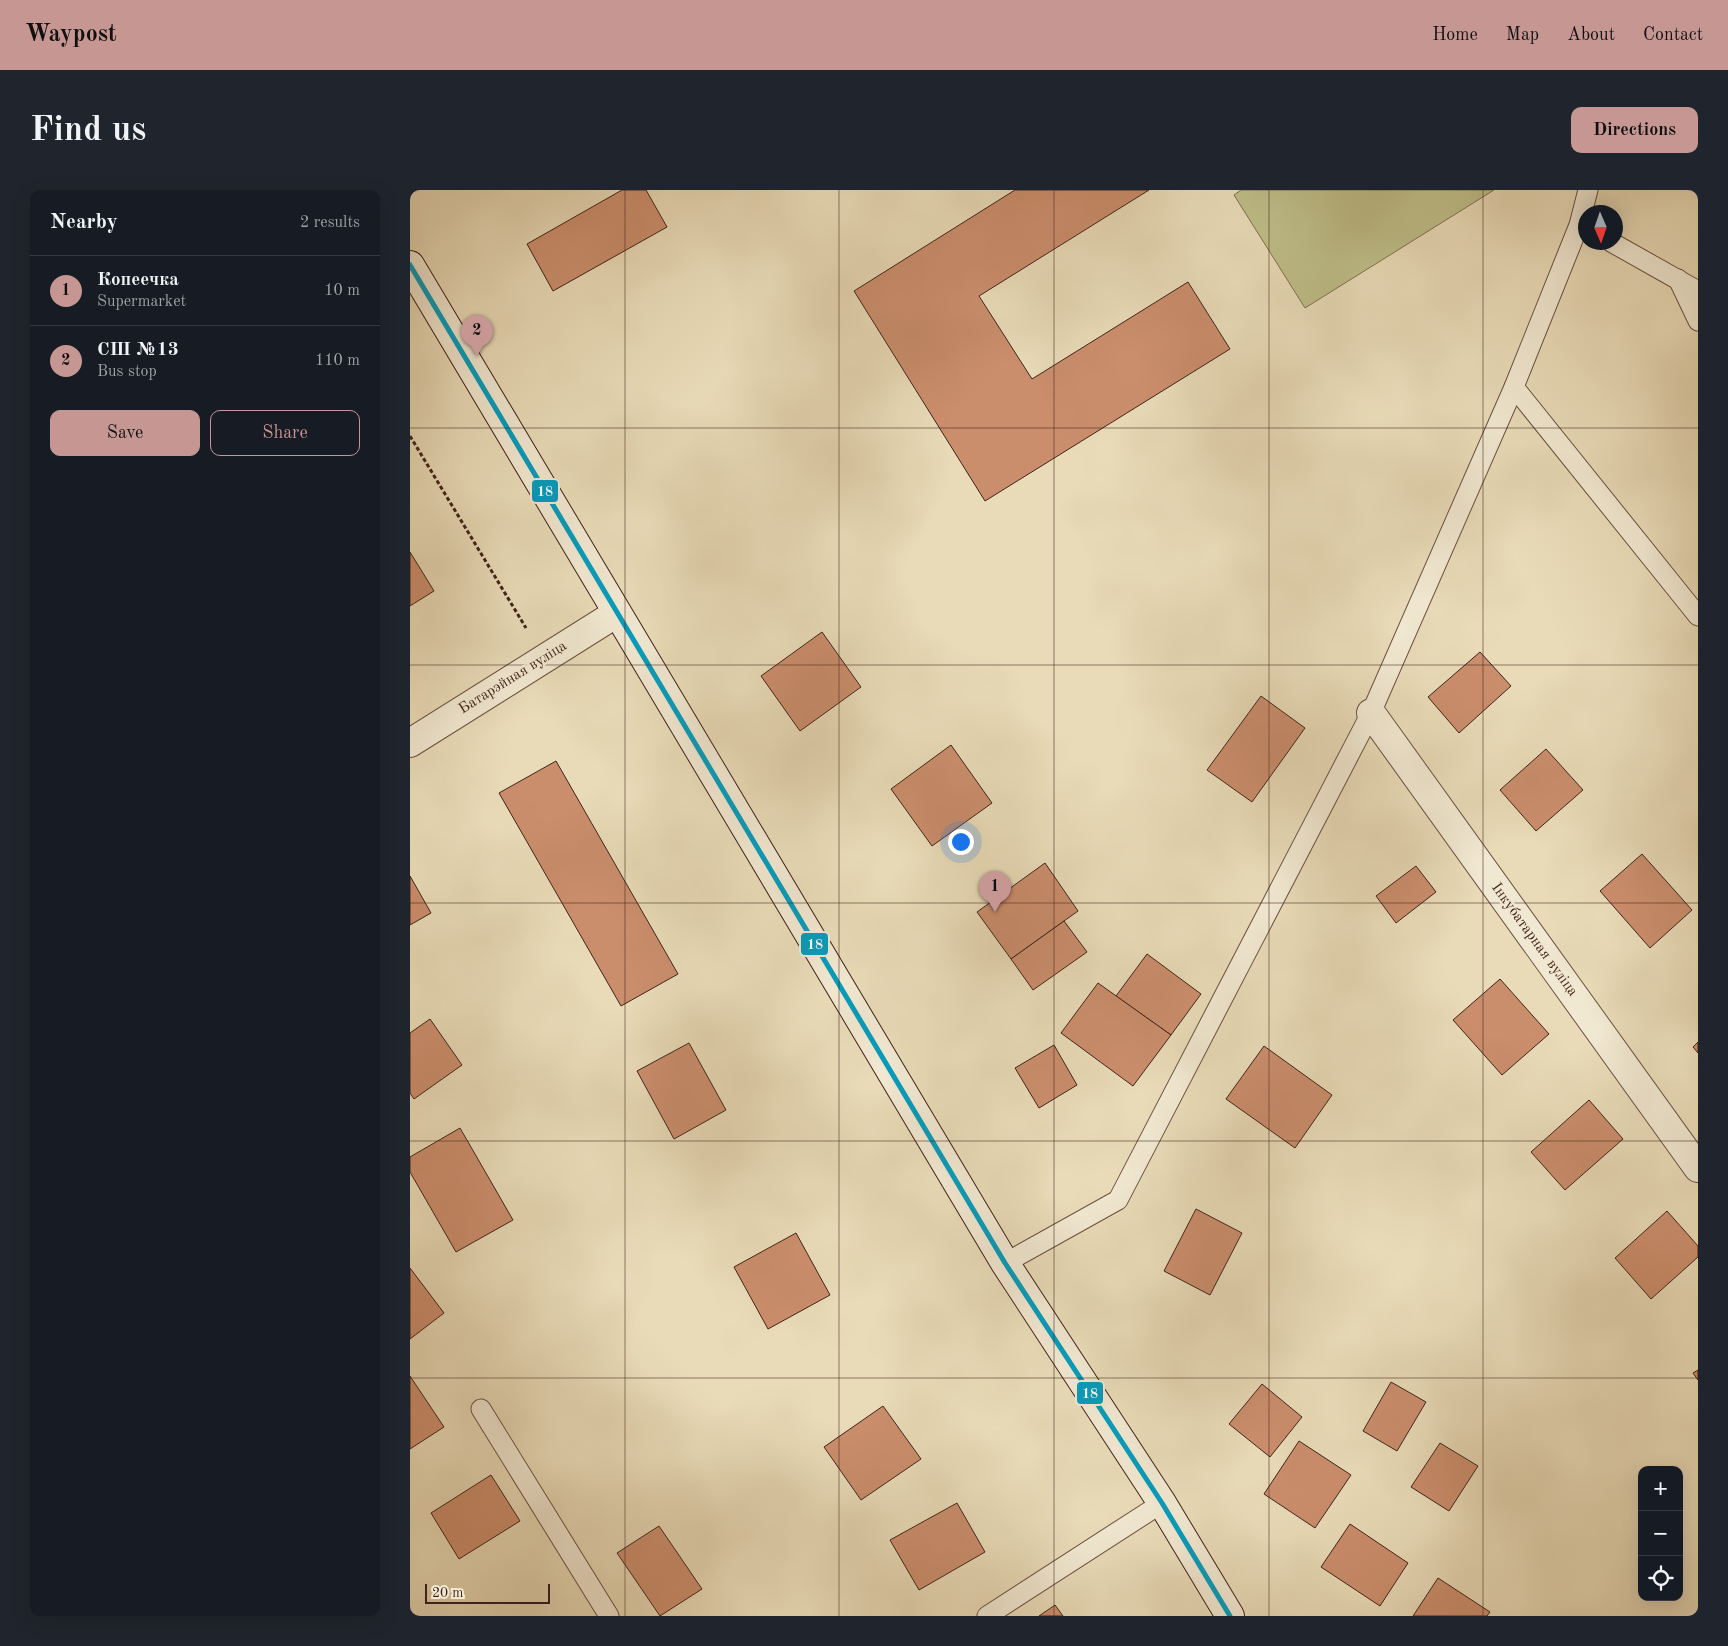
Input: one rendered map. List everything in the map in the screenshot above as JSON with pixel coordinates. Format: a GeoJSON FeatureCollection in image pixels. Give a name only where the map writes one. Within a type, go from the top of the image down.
{"type":"FeatureCollection","features":[{"type":"Feature","properties":{"kind":"street"},"geometry":{"type":"LineString","coordinates":[[410,265],[1005,1263],[1162,1503],[1230,1616]]}},
{"type":"Feature","properties":{"kind":"street","name":"Батарэйная вуліца"},"geometry":{"type":"LineString","coordinates":[[410,743],[617,613]]}},
{"type":"Feature","properties":{"kind":"street","name":"Інкубатарная вуліца"},"geometry":{"type":"LineString","coordinates":[[1371,713],[1698,1168]]}},
{"type":"Feature","properties":{"kind":"lane"},"geometry":{"type":"LineString","coordinates":[[1586,205],[1588,190]]}},
{"type":"Feature","properties":{"kind":"lane"},"geometry":{"type":"LineString","coordinates":[[1005,1263],[1118,1200],[1371,713],[1578,236]]}},
{"type":"Feature","properties":{"kind":"lane"},"geometry":{"type":"LineString","coordinates":[[1623,249],[1698,291]]}},
{"type":"Feature","properties":{"kind":"lane"},"geometry":{"type":"LineString","coordinates":[[1678,280],[1698,321]]}},
{"type":"Feature","properties":{"kind":"lane"},"geometry":{"type":"LineString","coordinates":[[1514,387],[1698,616]]}},
{"type":"Feature","properties":{"kind":"lane"},"geometry":{"type":"LineString","coordinates":[[481,1409],[609,1616]]}},
{"type":"Feature","properties":{"kind":"lane"},"geometry":{"type":"LineString","coordinates":[[987,1616],[1162,1503]]}},
{"type":"Feature","properties":{"kind":"path"},"geometry":{"type":"LineString","coordinates":[[410,436],[545,658]]}},
{"type":"Feature","properties":{"kind":"green space"},"geometry":{"type":"Polygon","coordinates":[[[1241,190],[1494,190],[1305,308],[1234,195],[1241,190]]]}},
{"type":"Feature","properties":{"kind":"building"},"geometry":{"type":"Polygon","coordinates":[[[622,190],[646,190],[667,227],[553,291],[527,244],[622,190]]]}},
{"type":"Feature","properties":{"kind":"building"},"geometry":{"type":"Polygon","coordinates":[[[1015,190],[1149,190],[979,296],[1032,379],[1188,282],[1230,349],[985,501],[854,291],[1015,190]]]}},
{"type":"Feature","properties":{"kind":"building"},"geometry":{"type":"Polygon","coordinates":[[[410,552],[434,591],[410,606],[410,552]]]}},
{"type":"Feature","properties":{"kind":"building"},"geometry":{"type":"Polygon","coordinates":[[[822,632],[861,687],[800,731],[761,676],[822,632]]]}},
{"type":"Feature","properties":{"kind":"building"},"geometry":{"type":"Polygon","coordinates":[[[1480,652],[1511,686],[1459,733],[1428,697],[1480,652]]]}},
{"type":"Feature","properties":{"kind":"building"},"geometry":{"type":"Polygon","coordinates":[[[1261,696],[1305,728],[1252,802],[1207,770],[1261,696]]]}},
{"type":"Feature","properties":{"kind":"building"},"geometry":{"type":"Polygon","coordinates":[[[951,745],[992,803],[932,846],[891,789],[951,745]]]}},
{"type":"Feature","properties":{"kind":"building"},"geometry":{"type":"Polygon","coordinates":[[[1546,749],[1583,790],[1536,831],[1500,790],[1546,749]]]}},
{"type":"Feature","properties":{"kind":"building"},"geometry":{"type":"Polygon","coordinates":[[[556,761],[678,974],[621,1006],[499,793],[556,761]]]}},
{"type":"Feature","properties":{"kind":"building"},"geometry":{"type":"Polygon","coordinates":[[[1642,854],[1692,910],[1650,948],[1600,891],[1642,854]]]}},
{"type":"Feature","properties":{"kind":"building"},"geometry":{"type":"Polygon","coordinates":[[[1045,863],[1078,911],[1011,959],[977,912],[1045,863]]]}},
{"type":"Feature","properties":{"kind":"building"},"geometry":{"type":"Polygon","coordinates":[[[1416,866],[1436,892],[1396,923],[1376,896],[1416,866]]]}},
{"type":"Feature","properties":{"kind":"building"},"geometry":{"type":"Polygon","coordinates":[[[410,876],[431,913],[410,925],[410,876]]]}},
{"type":"Feature","properties":{"kind":"building"},"geometry":{"type":"Polygon","coordinates":[[[1064,921],[1087,952],[1033,990],[1011,959],[1064,921]]]}},
{"type":"Feature","properties":{"kind":"building"},"geometry":{"type":"Polygon","coordinates":[[[1147,954],[1201,994],[1171,1035],[1116,996],[1147,954]]]}},
{"type":"Feature","properties":{"kind":"building"},"geometry":{"type":"Polygon","coordinates":[[[1500,979],[1549,1034],[1502,1075],[1453,1020],[1500,979]]]}},
{"type":"Feature","properties":{"kind":"building"},"geometry":{"type":"Polygon","coordinates":[[[1098,983],[1171,1035],[1133,1086],[1061,1033],[1098,983]]]}},
{"type":"Feature","properties":{"kind":"building"},"geometry":{"type":"Polygon","coordinates":[[[430,1019],[462,1065],[414,1099],[410,1093],[410,1033],[430,1019]]]}},
{"type":"Feature","properties":{"kind":"building"},"geometry":{"type":"Polygon","coordinates":[[[1698,1042],[1698,1053],[1693,1047],[1698,1042]]]}},
{"type":"Feature","properties":{"kind":"building"},"geometry":{"type":"Polygon","coordinates":[[[689,1043],[726,1110],[674,1139],[637,1071],[689,1043]]]}},
{"type":"Feature","properties":{"kind":"building"},"geometry":{"type":"Polygon","coordinates":[[[1054,1045],[1077,1085],[1039,1108],[1015,1068],[1054,1045]]]}},
{"type":"Feature","properties":{"kind":"building"},"geometry":{"type":"Polygon","coordinates":[[[1264,1046],[1332,1095],[1295,1148],[1226,1099],[1264,1046]]]}},
{"type":"Feature","properties":{"kind":"building"},"geometry":{"type":"Polygon","coordinates":[[[1589,1100],[1623,1139],[1565,1190],[1531,1152],[1589,1100]]]}},
{"type":"Feature","properties":{"kind":"building"},"geometry":{"type":"Polygon","coordinates":[[[460,1128],[513,1220],[456,1252],[410,1172],[410,1157],[460,1128]]]}},
{"type":"Feature","properties":{"kind":"building"},"geometry":{"type":"Polygon","coordinates":[[[1196,1209],[1242,1233],[1210,1295],[1164,1271],[1196,1209]]]}},
{"type":"Feature","properties":{"kind":"building"},"geometry":{"type":"Polygon","coordinates":[[[1667,1211],[1698,1246],[1698,1257],[1651,1299],[1615,1258],[1667,1211]]]}},
{"type":"Feature","properties":{"kind":"building"},"geometry":{"type":"Polygon","coordinates":[[[796,1233],[830,1295],[768,1329],[734,1267],[796,1233]]]}},
{"type":"Feature","properties":{"kind":"building"},"geometry":{"type":"Polygon","coordinates":[[[410,1268],[444,1313],[410,1339],[410,1268]]]}},
{"type":"Feature","properties":{"kind":"building"},"geometry":{"type":"Polygon","coordinates":[[[1698,1370],[1698,1380],[1693,1373],[1698,1370]]]}},
{"type":"Feature","properties":{"kind":"building"},"geometry":{"type":"Polygon","coordinates":[[[410,1376],[444,1427],[410,1449],[410,1376]]]}},
{"type":"Feature","properties":{"kind":"building"},"geometry":{"type":"Polygon","coordinates":[[[1391,1382],[1426,1402],[1397,1451],[1363,1431],[1391,1382]]]}},
{"type":"Feature","properties":{"kind":"building"},"geometry":{"type":"Polygon","coordinates":[[[1262,1384],[1302,1417],[1270,1457],[1229,1424],[1262,1384]]]}},
{"type":"Feature","properties":{"kind":"building"},"geometry":{"type":"Polygon","coordinates":[[[883,1406],[921,1459],[861,1500],[824,1447],[883,1406]]]}},
{"type":"Feature","properties":{"kind":"building"},"geometry":{"type":"Polygon","coordinates":[[[1299,1441],[1351,1475],[1315,1528],[1264,1494],[1299,1441]]]}},
{"type":"Feature","properties":{"kind":"building"},"geometry":{"type":"Polygon","coordinates":[[[1440,1443],[1478,1466],[1449,1511],[1411,1487],[1440,1443]]]}},
{"type":"Feature","properties":{"kind":"building"},"geometry":{"type":"Polygon","coordinates":[[[491,1475],[520,1521],[459,1559],[431,1513],[491,1475]]]}},
{"type":"Feature","properties":{"kind":"building"},"geometry":{"type":"Polygon","coordinates":[[[957,1503],[985,1552],[919,1590],[890,1540],[957,1503]]]}},
{"type":"Feature","properties":{"kind":"building"},"geometry":{"type":"Polygon","coordinates":[[[1350,1524],[1408,1563],[1380,1606],[1321,1567],[1350,1524]]]}},
{"type":"Feature","properties":{"kind":"building"},"geometry":{"type":"Polygon","coordinates":[[[659,1526],[702,1589],[660,1616],[617,1553],[659,1526]]]}},
{"type":"Feature","properties":{"kind":"building"},"geometry":{"type":"Polygon","coordinates":[[[1438,1578],[1490,1612],[1487,1616],[1413,1616],[1438,1578]]]}},
{"type":"Feature","properties":{"kind":"building"},"geometry":{"type":"Polygon","coordinates":[[[1055,1605],[1063,1616],[1039,1616],[1055,1605]]]}},
{"type":"Feature","properties":{"kind":"transit line","name":"18"},"geometry":{"type":"LineString","coordinates":[[410,265],[1005,1263],[1162,1503],[1230,1616]]}},
{"type":"Feature","properties":{"kind":"place","name":"СШ №13"},"geometry":{"type":"Point","coordinates":[477,356]}},
{"type":"Feature","properties":{"kind":"place","name":"Копеечка"},"geometry":{"type":"Point","coordinates":[995,912]}}]}
